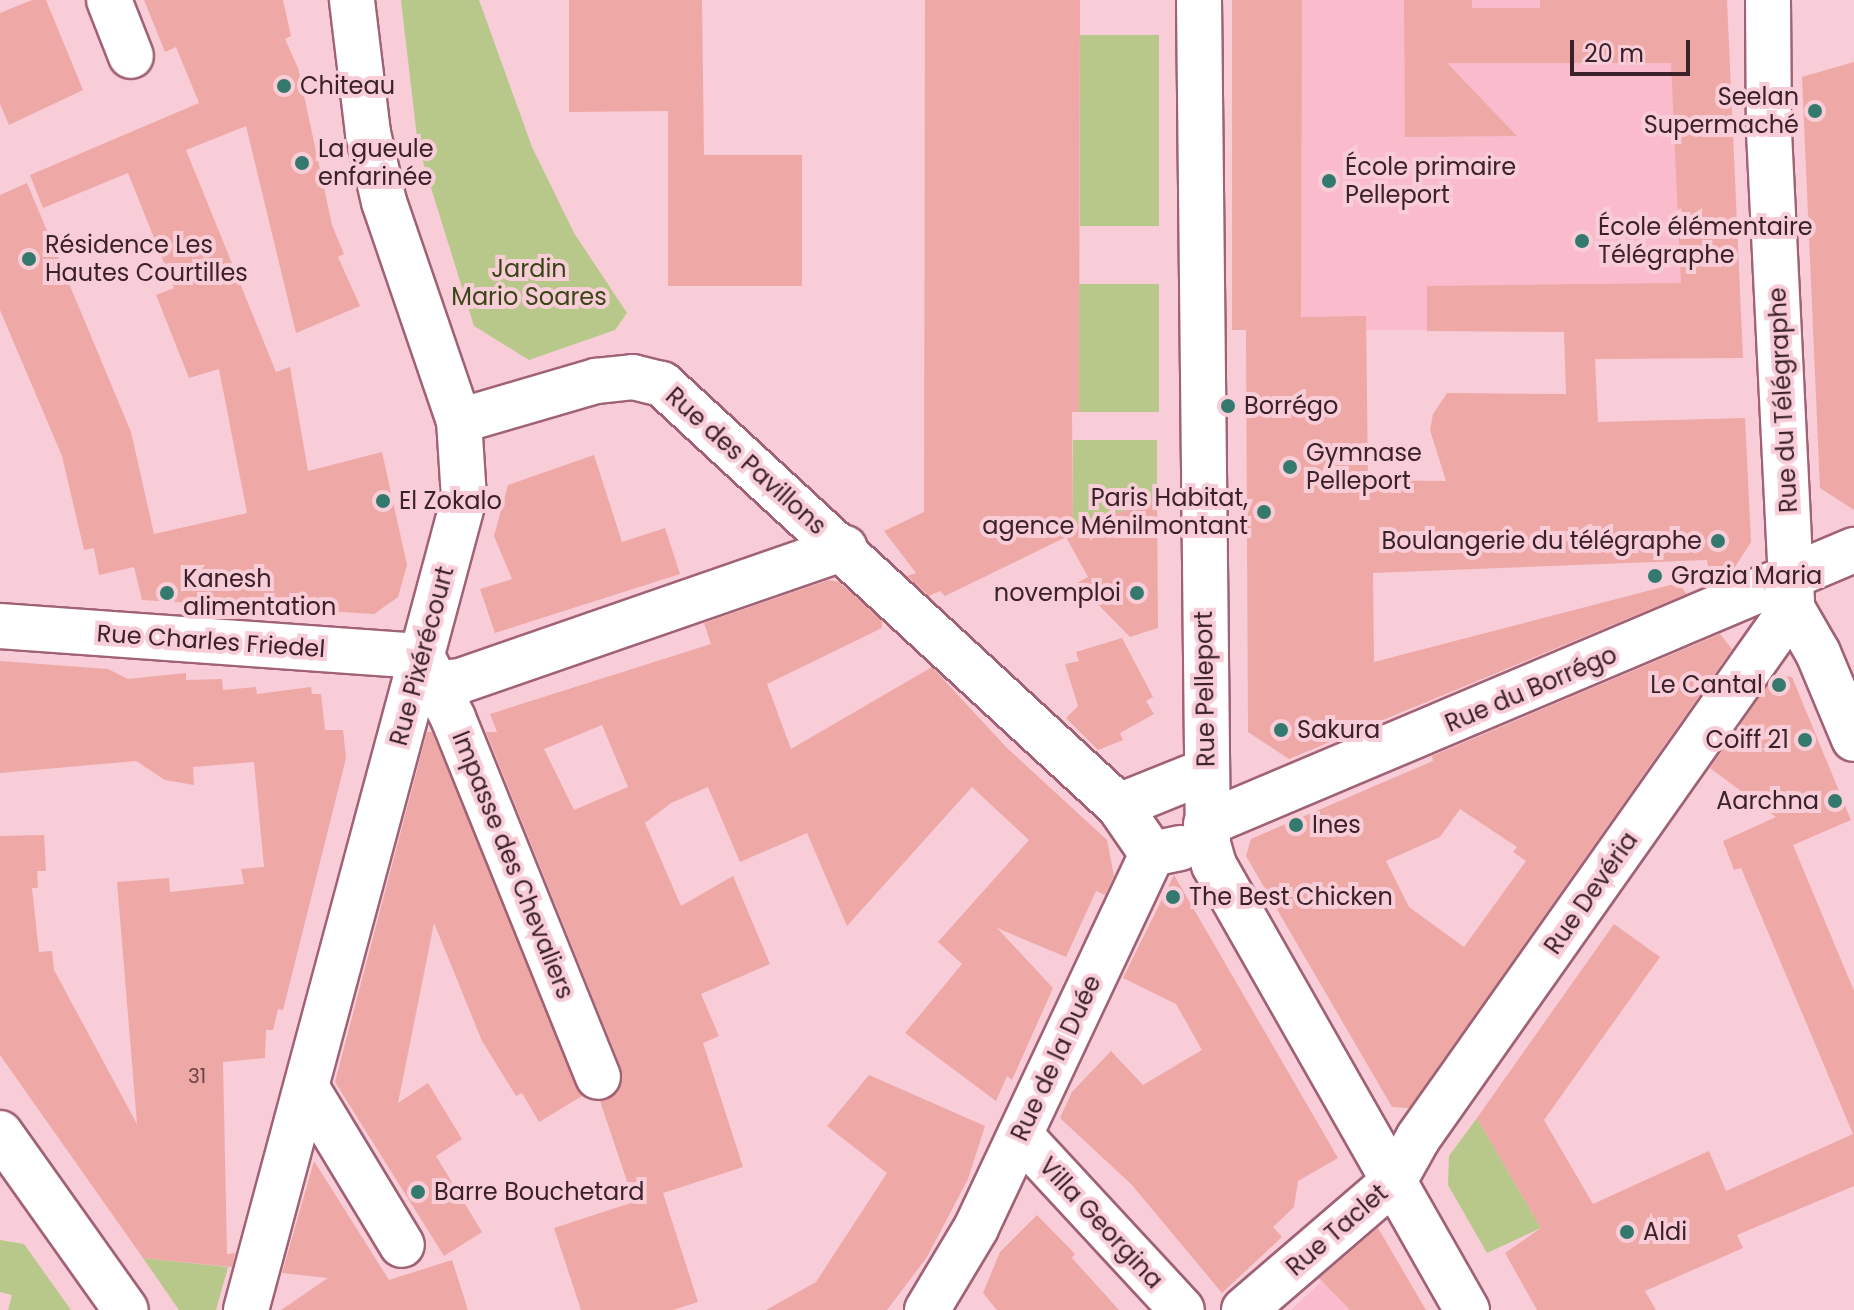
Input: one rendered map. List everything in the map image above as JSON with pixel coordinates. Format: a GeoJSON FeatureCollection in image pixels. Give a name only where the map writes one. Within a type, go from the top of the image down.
{"type":"FeatureCollection","features":[{"type":"Feature","properties":{"kind":"street"},"geometry":{"type":"LineString","coordinates":[[109,0],[131,56]]}},
{"type":"Feature","properties":{"kind":"street","name":"Rue Pixérécourt"},"geometry":{"type":"LineString","coordinates":[[246,1310],[430,669],[464,498],[459,421],[384,202],[368,133],[352,0]]}},
{"type":"Feature","properties":{"kind":"street","name":"Rue Pelleport"},"geometry":{"type":"LineString","coordinates":[[1199,0],[1207,834],[1214,865],[1467,1310]]}},
{"type":"Feature","properties":{"kind":"street","name":"Rue du Télégraphe"},"geometry":{"type":"LineString","coordinates":[[1768,0],[1769,132],[1792,592],[1854,739]]}},
{"type":"Feature","properties":{"kind":"street","name":"Rue des Pavillons"},"geometry":{"type":"LineString","coordinates":[[459,421],[596,381],[633,377],[662,384],[791,506],[845,548],[1119,806],[1152,854]]}},
{"type":"Feature","properties":{"kind":"street","name":"Rue des Pavillons"},"geometry":{"type":"LineString","coordinates":[[430,669],[460,681],[845,548]]}},
{"type":"Feature","properties":{"kind":"street","name":"Rue du Borrégo"},"geometry":{"type":"LineString","coordinates":[[1207,834],[1792,592],[1854,550]]}},
{"type":"Feature","properties":{"kind":"street","name":"Rue Devéria"},"geometry":{"type":"LineString","coordinates":[[1394,1181],[1418,1138],[1792,592]]}},
{"type":"Feature","properties":{"kind":"street","name":"Rue Charles Friedel"},"geometry":{"type":"LineString","coordinates":[[0,626],[430,669]]}},
{"type":"Feature","properties":{"kind":"street","name":"Impasse des Chevaliers"},"geometry":{"type":"LineString","coordinates":[[430,669],[598,1077]]}},
{"type":"Feature","properties":{"kind":"street"},"geometry":{"type":"LineString","coordinates":[[1119,806],[1206,771]]}},
{"type":"Feature","properties":{"kind":"street"},"geometry":{"type":"LineString","coordinates":[[1152,854],[1207,834]]}},
{"type":"Feature","properties":{"kind":"street","name":"Rue de la Duée"},"geometry":{"type":"LineString","coordinates":[[927,1310],[976,1228],[1152,854]]}},
{"type":"Feature","properties":{"kind":"street"},"geometry":{"type":"LineString","coordinates":[[308,1090],[402,1245]]}},
{"type":"Feature","properties":{"kind":"street"},"geometry":{"type":"LineString","coordinates":[[0,1133],[126,1310]]}},
{"type":"Feature","properties":{"kind":"street","name":"Villa Georgina"},"geometry":{"type":"LineString","coordinates":[[1020,1135],[1182,1310]]}},
{"type":"Feature","properties":{"kind":"street","name":"Rue Taclet"},"geometry":{"type":"LineString","coordinates":[[1244,1310],[1394,1181]]}},
{"type":"Feature","properties":{"kind":"shaded area"},"geometry":{"type":"Polygon","coordinates":[[[1232,0],[1727,0],[1727,330],[1232,330],[1232,0]]]}},
{"type":"Feature","properties":{"kind":"shaded area"},"geometry":{"type":"Polygon","coordinates":[[[1313,1272],[1350,1310],[1291,1310],[1321,1282],[1313,1272]]]}},
{"type":"Feature","properties":{"kind":"green space","name":"Jardin Mario Soares"},"geometry":{"type":"Polygon","coordinates":[[[401,0],[479,0],[532,147],[574,233],[627,313],[615,330],[529,360],[474,326],[418,146],[401,0]]]}},
{"type":"Feature","properties":{"kind":"green space"},"geometry":{"type":"Polygon","coordinates":[[[1080,35],[1159,35],[1159,226],[1080,226],[1080,35]]]}},
{"type":"Feature","properties":{"kind":"green space"},"geometry":{"type":"Polygon","coordinates":[[[1079,284],[1159,284],[1159,412],[1079,412],[1079,284]]]}},
{"type":"Feature","properties":{"kind":"green space"},"geometry":{"type":"Polygon","coordinates":[[[1073,440],[1157,440],[1157,501],[1073,526],[1073,440]]]}},
{"type":"Feature","properties":{"kind":"green space"},"geometry":{"type":"Polygon","coordinates":[[[1477,1118],[1541,1228],[1487,1253],[1448,1185],[1449,1156],[1477,1118]]]}},
{"type":"Feature","properties":{"kind":"green space"},"geometry":{"type":"Polygon","coordinates":[[[0,1240],[24,1244],[71,1310],[8,1310],[12,1295],[0,1292],[0,1240]]]}},
{"type":"Feature","properties":{"kind":"green space"},"geometry":{"type":"Polygon","coordinates":[[[143,1258],[228,1267],[216,1310],[179,1310],[143,1258]]]}},
{"type":"Feature","properties":{"kind":"building"},"geometry":{"type":"Polygon","coordinates":[[[32,0],[46,0],[83,90],[9,125],[0,104],[0,13],[32,0]]]}},
{"type":"Feature","properties":{"kind":"building"},"geometry":{"type":"Polygon","coordinates":[[[144,0],[283,0],[291,36],[285,39],[298,68],[332,225],[344,254],[338,257],[360,306],[296,333],[246,126],[186,150],[276,372],[290,367],[308,471],[382,452],[407,565],[398,597],[374,614],[142,600],[134,567],[99,575],[94,548],[84,550],[62,456],[0,310],[0,195],[27,183],[131,432],[154,534],[247,513],[219,369],[189,378],[156,295],[174,288],[128,173],[43,208],[30,175],[199,103],[176,47],[165,52],[144,0]]]}},
{"type":"Feature","properties":{"kind":"building"},"geometry":{"type":"Polygon","coordinates":[[[569,0],[702,0],[704,155],[802,155],[802,286],[668,286],[668,111],[569,112],[569,0]]]}},
{"type":"Feature","properties":{"kind":"building"},"geometry":{"type":"Polygon","coordinates":[[[925,0],[1080,0],[1079,412],[1072,412],[1073,526],[1157,501],[1158,628],[1130,637],[1077,583],[1088,577],[1066,537],[945,596],[940,591],[929,596],[907,576],[916,573],[884,531],[924,512],[925,0]]]}},
{"type":"Feature","properties":{"kind":"building"},"geometry":{"type":"Polygon","coordinates":[[[1232,0],[1302,0],[1301,317],[1366,316],[1368,480],[1446,481],[1430,430],[1433,414],[1447,393],[1566,394],[1564,332],[1427,331],[1427,286],[1681,283],[1671,63],[1447,63],[1517,136],[1405,137],[1404,0],[1472,0],[1472,8],[1540,8],[1540,0],[1727,0],[1743,358],[1595,359],[1598,422],[1745,418],[1751,542],[1735,567],[1710,578],[1707,560],[1373,573],[1374,662],[1678,583],[1687,594],[1289,759],[1248,732],[1246,330],[1232,330],[1232,0]]]}},
{"type":"Feature","properties":{"kind":"building"},"geometry":{"type":"Polygon","coordinates":[[[1854,62],[1854,510],[1820,488],[1802,77],[1854,62]]]}},
{"type":"Feature","properties":{"kind":"building"},"geometry":{"type":"Polygon","coordinates":[[[594,455],[622,542],[665,528],[680,574],[495,633],[480,589],[512,579],[494,536],[508,485],[594,455]]]}},
{"type":"Feature","properties":{"kind":"building"},"geometry":{"type":"Polygon","coordinates":[[[829,580],[839,582],[882,621],[882,628],[767,684],[791,749],[932,667],[1007,748],[1107,840],[1114,876],[1105,895],[1096,891],[1066,957],[997,928],[1053,988],[1012,1080],[1007,1076],[996,1101],[905,1033],[962,964],[938,942],[1029,840],[972,787],[847,926],[807,833],[740,862],[708,787],[671,803],[645,823],[681,906],[733,876],[770,964],[701,994],[719,1036],[703,1043],[743,1167],[663,1193],[698,1302],[673,1310],[581,1310],[554,1228],[634,1202],[600,1101],[618,1092],[621,1068],[486,732],[497,732],[490,714],[711,644],[704,623],[829,580]],[[602,725],[544,749],[574,810],[628,787],[602,725]]]}},
{"type":"Feature","properties":{"kind":"building"},"geometry":{"type":"Polygon","coordinates":[[[1720,634],[1732,649],[1409,1108],[1392,1107],[1246,856],[1251,839],[1433,761],[1432,756],[1720,634]],[[1460,809],[1440,837],[1386,861],[1409,907],[1464,947],[1526,861],[1513,852],[1517,847],[1460,809]]]}},
{"type":"Feature","properties":{"kind":"building"},"geometry":{"type":"Polygon","coordinates":[[[1122,638],[1153,697],[1146,701],[1154,714],[1120,733],[1123,740],[1098,750],[1066,718],[1078,706],[1065,664],[1079,661],[1076,652],[1122,638]]]}},
{"type":"Feature","properties":{"kind":"building"},"geometry":{"type":"Polygon","coordinates":[[[0,661],[108,669],[128,679],[186,673],[186,680],[222,679],[223,690],[256,687],[257,694],[311,687],[312,694],[321,694],[325,730],[343,730],[346,758],[283,1010],[278,1009],[273,1030],[266,1030],[265,1058],[223,1062],[227,1254],[235,1253],[232,1267],[143,1258],[0,1055],[0,836],[44,835],[46,871],[37,871],[38,888],[32,888],[39,952],[52,951],[54,970],[137,1124],[117,882],[169,878],[170,892],[244,884],[241,869],[264,867],[254,762],[193,767],[194,785],[165,780],[136,761],[0,773],[0,661]]]}},
{"type":"Feature","properties":{"kind":"building"},"geometry":{"type":"Polygon","coordinates":[[[1775,675],[1792,677],[1851,820],[1793,845],[1854,991],[1854,1186],[1737,1235],[1743,1248],[1645,1291],[1656,1310],[1537,1310],[1505,1253],[1541,1228],[1477,1118],[1614,924],[1660,957],[1544,1120],[1593,1204],[1709,1151],[1726,1191],[1853,1134],[1741,868],[1734,870],[1723,841],[1776,817],[1710,768],[1775,675]]]}},
{"type":"Feature","properties":{"kind":"building"},"geometry":{"type":"Polygon","coordinates":[[[427,732],[432,732],[582,1096],[539,1122],[522,1093],[516,1096],[482,1041],[434,923],[398,1103],[428,1083],[462,1139],[436,1156],[482,1232],[444,1256],[335,1082],[427,732]]]}},
{"type":"Feature","properties":{"kind":"building"},"geometry":{"type":"Polygon","coordinates":[[[1174,875],[1338,1158],[1298,1181],[1294,1207],[1273,1227],[1282,1237],[1222,1293],[1132,1185],[1060,1118],[1072,1092],[1111,1051],[1143,1085],[1202,1050],[1176,1004],[1123,978],[1174,875]]]}},
{"type":"Feature","properties":{"kind":"building"},"geometry":{"type":"Polygon","coordinates":[[[869,1075],[985,1126],[968,1179],[927,1257],[887,1310],[766,1310],[816,1282],[887,1173],[827,1126],[869,1075]]]}},
{"type":"Feature","properties":{"kind":"building"},"geometry":{"type":"Polygon","coordinates":[[[314,1161],[389,1280],[452,1260],[468,1310],[281,1310],[328,1278],[282,1273],[314,1161]]]}},
{"type":"Feature","properties":{"kind":"building"},"geometry":{"type":"Polygon","coordinates":[[[1037,1215],[1075,1254],[1072,1258],[1119,1310],[997,1310],[983,1293],[1000,1252],[1037,1215]]]}},
{"type":"Feature","properties":{"kind":"building"},"geometry":{"type":"Polygon","coordinates":[[[1378,1228],[1426,1310],[1350,1310],[1319,1278],[1378,1228]]]}},
{"type":"Feature","properties":{"kind":"place","name":"Chiteau"},"geometry":{"type":"Point","coordinates":[284,86]}},
{"type":"Feature","properties":{"kind":"place","name":"Seelan Supermaché"},"geometry":{"type":"Point","coordinates":[1815,111]}},
{"type":"Feature","properties":{"kind":"place","name":"La gueule enfarinée"},"geometry":{"type":"Point","coordinates":[302,163]}},
{"type":"Feature","properties":{"kind":"place","name":"École primaire Pelleport"},"geometry":{"type":"Point","coordinates":[1329,181]}},
{"type":"Feature","properties":{"kind":"place","name":"École élémentaire Télégraphe"},"geometry":{"type":"Point","coordinates":[1582,241]}},
{"type":"Feature","properties":{"kind":"place","name":"Résidence Les Hautes Courtilles"},"geometry":{"type":"Point","coordinates":[29,259]}},
{"type":"Feature","properties":{"kind":"place","name":"Borrégo"},"geometry":{"type":"Point","coordinates":[1228,406]}},
{"type":"Feature","properties":{"kind":"place","name":"Gymnase Pelleport"},"geometry":{"type":"Point","coordinates":[1290,467]}},
{"type":"Feature","properties":{"kind":"place","name":"El Zokalo"},"geometry":{"type":"Point","coordinates":[383,501]}},
{"type":"Feature","properties":{"kind":"place","name":"Paris Habitat, agence Ménilmontant"},"geometry":{"type":"Point","coordinates":[1264,512]}},
{"type":"Feature","properties":{"kind":"place","name":"Boulangerie du télégraphe"},"geometry":{"type":"Point","coordinates":[1718,541]}},
{"type":"Feature","properties":{"kind":"place","name":"Grazia Maria"},"geometry":{"type":"Point","coordinates":[1655,576]}},
{"type":"Feature","properties":{"kind":"place","name":"Kanesh alimentation"},"geometry":{"type":"Point","coordinates":[167,593]}},
{"type":"Feature","properties":{"kind":"place","name":"novemploi"},"geometry":{"type":"Point","coordinates":[1137,593]}},
{"type":"Feature","properties":{"kind":"place","name":"Le Cantal"},"geometry":{"type":"Point","coordinates":[1779,685]}},
{"type":"Feature","properties":{"kind":"place","name":"Sakura"},"geometry":{"type":"Point","coordinates":[1281,730]}},
{"type":"Feature","properties":{"kind":"place","name":"Coiff 21"},"geometry":{"type":"Point","coordinates":[1805,740]}},
{"type":"Feature","properties":{"kind":"place","name":"Aarchna"},"geometry":{"type":"Point","coordinates":[1835,801]}},
{"type":"Feature","properties":{"kind":"place","name":"Ines"},"geometry":{"type":"Point","coordinates":[1296,825]}},
{"type":"Feature","properties":{"kind":"place","name":"The Best Chicken"},"geometry":{"type":"Point","coordinates":[1173,897]}},
{"type":"Feature","properties":{"kind":"place","name":"Barre Bouchetard"},"geometry":{"type":"Point","coordinates":[418,1192]}},
{"type":"Feature","properties":{"kind":"place","name":"Aldi"},"geometry":{"type":"Point","coordinates":[1627,1232]}}]}
